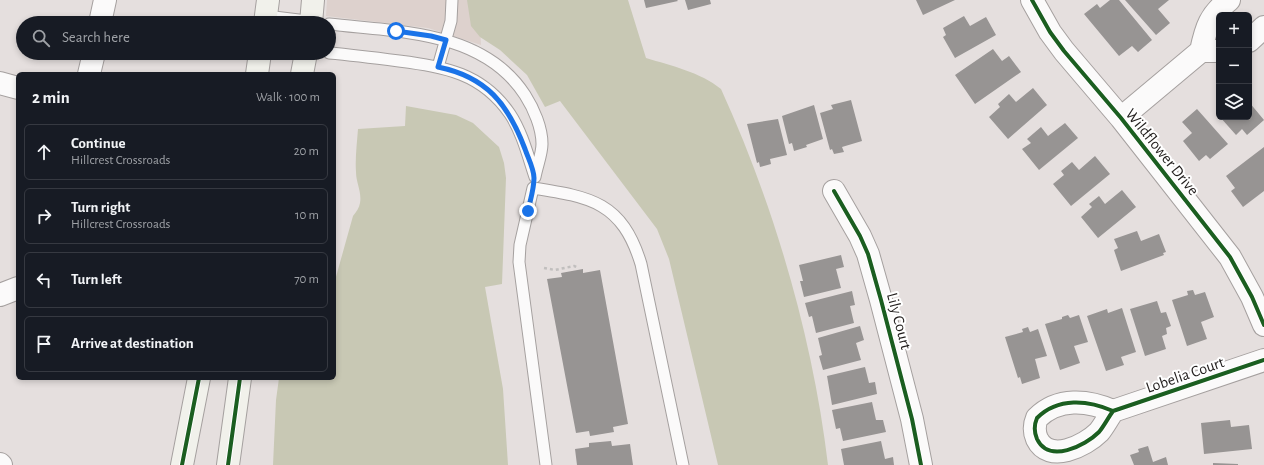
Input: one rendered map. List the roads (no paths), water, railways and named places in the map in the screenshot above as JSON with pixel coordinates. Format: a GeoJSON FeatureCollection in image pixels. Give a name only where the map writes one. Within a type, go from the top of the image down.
{"type":"FeatureCollection","features":[{"type":"Feature","properties":{"kind":"main road"},"geometry":{"type":"LineString","coordinates":[[313,0],[316,16]]}},
{"type":"Feature","properties":{"kind":"main road"},"geometry":{"type":"LineString","coordinates":[[256,72],[259,60]]}},
{"type":"Feature","properties":{"kind":"main road"},"geometry":{"type":"LineString","coordinates":[[302,72],[305,60]]}},
{"type":"Feature","properties":{"kind":"main road"},"geometry":{"type":"LineString","coordinates":[[182,465],[199,380]]}},
{"type":"Feature","properties":{"kind":"main road"},"geometry":{"type":"LineString","coordinates":[[228,465],[240,380]]}},
{"type":"Feature","properties":{"kind":"street"},"geometry":{"type":"LineString","coordinates":[[102,16],[105,0]]}},
{"type":"Feature","properties":{"kind":"street","name":"Wildflower Drive"},"geometry":{"type":"LineString","coordinates":[[1032,0],[1050,32],[1064,51],[1121,118],[1231,260],[1252,297],[1264,324]]}},
{"type":"Feature","properties":{"kind":"street"},"geometry":{"type":"LineString","coordinates":[[1121,118],[1210,51],[1204,36],[1212,16],[1229,0]]}},
{"type":"Feature","properties":{"kind":"street"},"geometry":{"type":"LineString","coordinates":[[1252,39],[1264,27]]}},
{"type":"Feature","properties":{"kind":"street"},"geometry":{"type":"LineString","coordinates":[[90,72],[93,60]]}},
{"type":"Feature","properties":{"kind":"street"},"geometry":{"type":"LineString","coordinates":[[0,83],[16,87]]}},
{"type":"Feature","properties":{"kind":"street","name":"Lily Court"},"geometry":{"type":"LineString","coordinates":[[834,191],[860,236],[868,254],[882,300],[912,418],[921,465]]}},
{"type":"Feature","properties":{"kind":"street"},"geometry":{"type":"LineString","coordinates":[[0,295],[16,289]]}},
{"type":"Feature","properties":{"kind":"street","name":"Lobelia Court"},"geometry":{"type":"LineString","coordinates":[[1113,411],[1264,360]]}},
{"type":"Feature","properties":{"kind":"lane"},"geometry":{"type":"LineString","coordinates":[[438,67],[451,21],[452,0]]}},
{"type":"Feature","properties":{"kind":"lane"},"geometry":{"type":"LineString","coordinates":[[266,13],[282,16]]}},
{"type":"Feature","properties":{"kind":"lane"},"geometry":{"type":"LineString","coordinates":[[336,25],[424,35],[457,43],[486,57],[520,87],[531,104],[540,129],[542,144],[521,238],[519,262],[546,465]]}},
{"type":"Feature","properties":{"kind":"lane"},"geometry":{"type":"LineString","coordinates":[[336,53],[438,67],[468,76],[502,103],[518,129],[535,177]]}},
{"type":"Feature","properties":{"kind":"lane"},"geometry":{"type":"LineString","coordinates":[[533,188],[582,197],[598,204],[612,212],[625,227],[634,242],[641,264],[683,465]]}}]}
